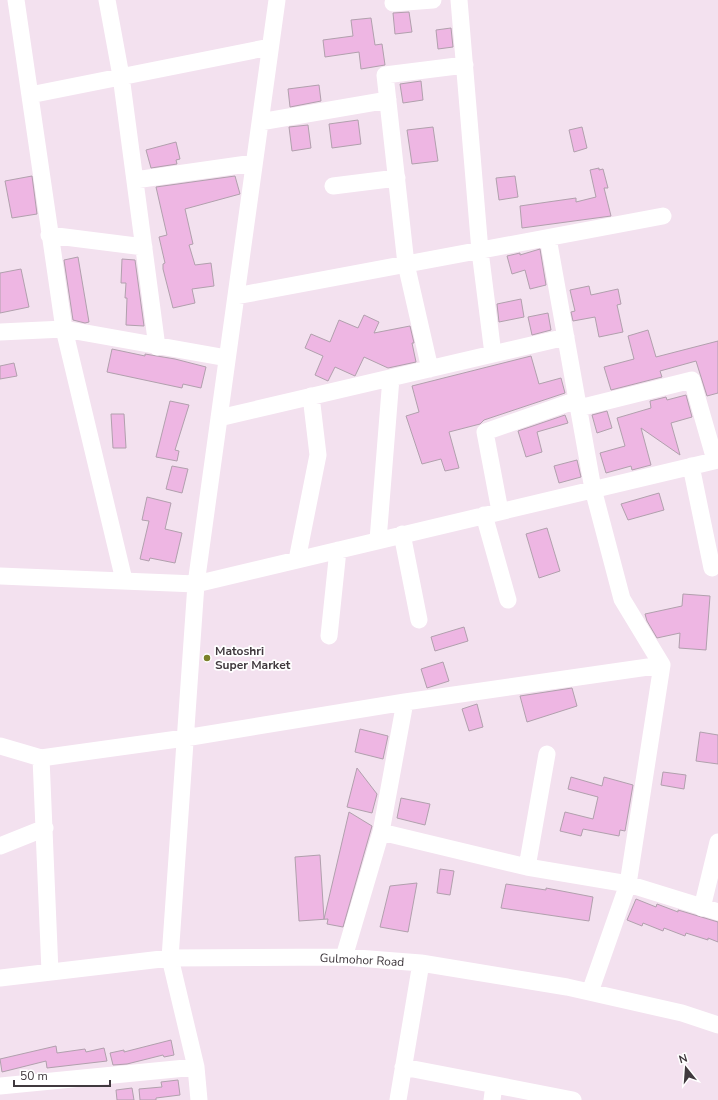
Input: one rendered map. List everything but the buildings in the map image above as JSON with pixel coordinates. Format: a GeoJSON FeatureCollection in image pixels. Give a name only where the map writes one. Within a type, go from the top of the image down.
{"type":"FeatureCollection","features":[{"type":"Feature","properties":{"kind":"street"},"geometry":{"type":"LineString","coordinates":[[16,0],[64,329],[124,580]]}},
{"type":"Feature","properties":{"kind":"street"},"geometry":{"type":"LineString","coordinates":[[106,0],[121,76],[157,347]]}},
{"type":"Feature","properties":{"kind":"street"},"geometry":{"type":"LineString","coordinates":[[198,1100],[196,1066],[170,958],[196,584],[277,0]]}},
{"type":"Feature","properties":{"kind":"street"},"geometry":{"type":"LineString","coordinates":[[393,3],[433,0]]}},
{"type":"Feature","properties":{"kind":"street"},"geometry":{"type":"LineString","coordinates":[[459,0],[480,251],[493,354]]}},
{"type":"Feature","properties":{"kind":"street"},"geometry":{"type":"LineString","coordinates":[[30,95],[270,47]]}},
{"type":"Feature","properties":{"kind":"street"},"geometry":{"type":"LineString","coordinates":[[430,369],[406,264],[385,75],[465,65]]}},
{"type":"Feature","properties":{"kind":"street"},"geometry":{"type":"LineString","coordinates":[[260,122],[388,100]]}},
{"type":"Feature","properties":{"kind":"street"},"geometry":{"type":"LineString","coordinates":[[135,180],[254,163]]}},
{"type":"Feature","properties":{"kind":"street"},"geometry":{"type":"LineString","coordinates":[[333,186],[397,178]]}},
{"type":"Feature","properties":{"kind":"street"},"geometry":{"type":"LineString","coordinates":[[236,296],[663,216]]}},
{"type":"Feature","properties":{"kind":"street"},"geometry":{"type":"LineString","coordinates":[[49,234],[144,247]]}},
{"type":"Feature","properties":{"kind":"street"},"geometry":{"type":"LineString","coordinates":[[548,238],[593,489],[622,599],[662,665],[628,884],[590,992]]}},
{"type":"Feature","properties":{"kind":"street"},"geometry":{"type":"LineString","coordinates":[[0,332],[64,329],[157,347],[227,358]]}},
{"type":"Feature","properties":{"kind":"street"},"geometry":{"type":"LineString","coordinates":[[219,418],[566,338]]}},
{"type":"Feature","properties":{"kind":"street"},"geometry":{"type":"LineString","coordinates":[[378,540],[391,378]]}},
{"type":"Feature","properties":{"kind":"street"},"geometry":{"type":"LineString","coordinates":[[0,576],[196,584],[402,534],[492,513],[717,460],[692,380],[578,404],[485,432],[492,513],[508,600]]}},
{"type":"Feature","properties":{"kind":"street"},"geometry":{"type":"LineString","coordinates":[[297,560],[318,455],[311,396]]}},
{"type":"Feature","properties":{"kind":"street"},"geometry":{"type":"LineString","coordinates":[[691,466],[712,568]]}},
{"type":"Feature","properties":{"kind":"street"},"geometry":{"type":"LineString","coordinates":[[402,534],[419,620]]}},
{"type":"Feature","properties":{"kind":"street"},"geometry":{"type":"LineString","coordinates":[[329,636],[338,550]]}},
{"type":"Feature","properties":{"kind":"street"},"geometry":{"type":"LineString","coordinates":[[0,746],[41,758],[185,738],[405,702],[662,665]]}},
{"type":"Feature","properties":{"kind":"street"},"geometry":{"type":"LineString","coordinates":[[344,957],[382,832],[405,702]]}},
{"type":"Feature","properties":{"kind":"street"},"geometry":{"type":"LineString","coordinates":[[528,867],[547,754]]}},
{"type":"Feature","properties":{"kind":"street"},"geometry":{"type":"LineString","coordinates":[[41,758],[50,972]]}},
{"type":"Feature","properties":{"kind":"street"},"geometry":{"type":"LineString","coordinates":[[0,846],[44,828]]}},
{"type":"Feature","properties":{"kind":"street"},"geometry":{"type":"LineString","coordinates":[[382,832],[528,867],[628,884],[710,910],[718,842]]}},
{"type":"Feature","properties":{"kind":"street","name":"Gulmohor Road"},"geometry":{"type":"LineString","coordinates":[[0,978],[170,958],[344,957],[421,963],[590,992],[682,1013],[718,1025]]}},
{"type":"Feature","properties":{"kind":"street"},"geometry":{"type":"LineString","coordinates":[[398,1100],[421,963]]}},
{"type":"Feature","properties":{"kind":"street"},"geometry":{"type":"LineString","coordinates":[[0,1086],[196,1066]]}},
{"type":"Feature","properties":{"kind":"street"},"geometry":{"type":"LineString","coordinates":[[403,1067],[493,1092],[573,1100]]}},
{"type":"Feature","properties":{"kind":"place","name":"Matoshri Super Market"},"geometry":{"type":"Point","coordinates":[207,658]}}]}
